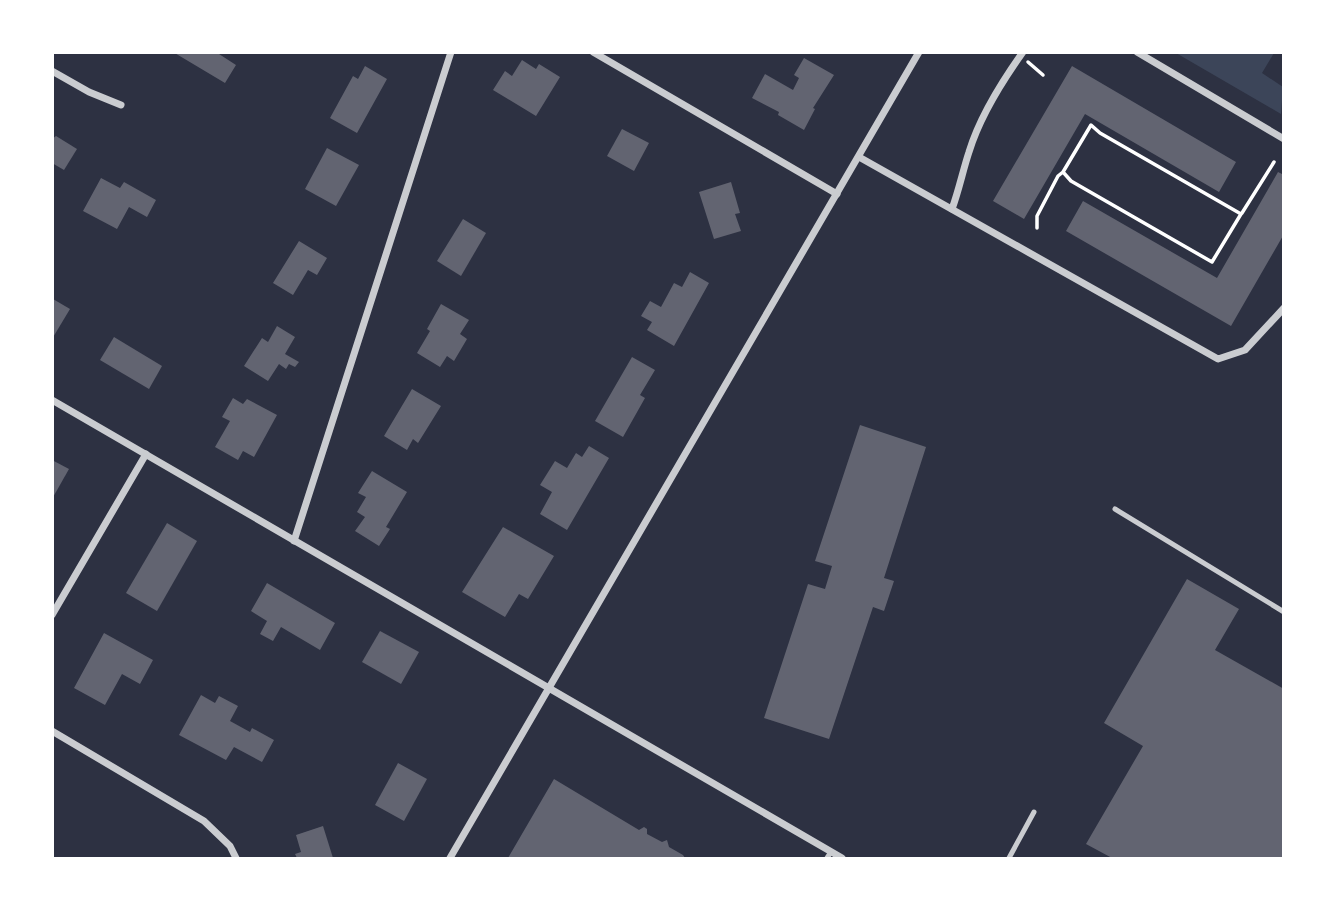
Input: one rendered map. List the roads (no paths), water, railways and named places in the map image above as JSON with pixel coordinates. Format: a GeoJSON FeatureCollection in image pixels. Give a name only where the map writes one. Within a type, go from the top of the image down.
{"type":"FeatureCollection","features":[{"type":"Feature","properties":{"kind":"street"},"geometry":{"type":"LineString","coordinates":[[294,541],[451,52]]}},
{"type":"Feature","properties":{"kind":"street"},"geometry":{"type":"LineString","coordinates":[[593,52],[837,194]]}},
{"type":"Feature","properties":{"kind":"street"},"geometry":{"type":"LineString","coordinates":[[450,859],[919,52]]}},
{"type":"Feature","properties":{"kind":"street"},"geometry":{"type":"LineString","coordinates":[[952,209],[969,151],[1003,80],[1023,52]]}},
{"type":"Feature","properties":{"kind":"street"},"geometry":{"type":"LineString","coordinates":[[1137,52],[1283,139]]}},
{"type":"Feature","properties":{"kind":"street"},"geometry":{"type":"LineString","coordinates":[[52,71],[89,92],[121,105]]}},
{"type":"Feature","properties":{"kind":"street"},"geometry":{"type":"LineString","coordinates":[[859,157],[1218,359],[1245,350],[1283,308]]}},
{"type":"Feature","properties":{"kind":"street"},"geometry":{"type":"LineString","coordinates":[[52,400],[550,689],[829,855],[842,859]]}},
{"type":"Feature","properties":{"kind":"street"},"geometry":{"type":"LineString","coordinates":[[52,615],[146,454]]}},
{"type":"Feature","properties":{"kind":"street"},"geometry":{"type":"LineString","coordinates":[[52,731],[204,821],[230,846],[236,859]]}},
{"type":"Feature","properties":{"kind":"lane"},"geometry":{"type":"LineString","coordinates":[[1115,509],[1283,612]]}},
{"type":"Feature","properties":{"kind":"lane"},"geometry":{"type":"LineString","coordinates":[[1009,859],[1034,812]]}}]}
